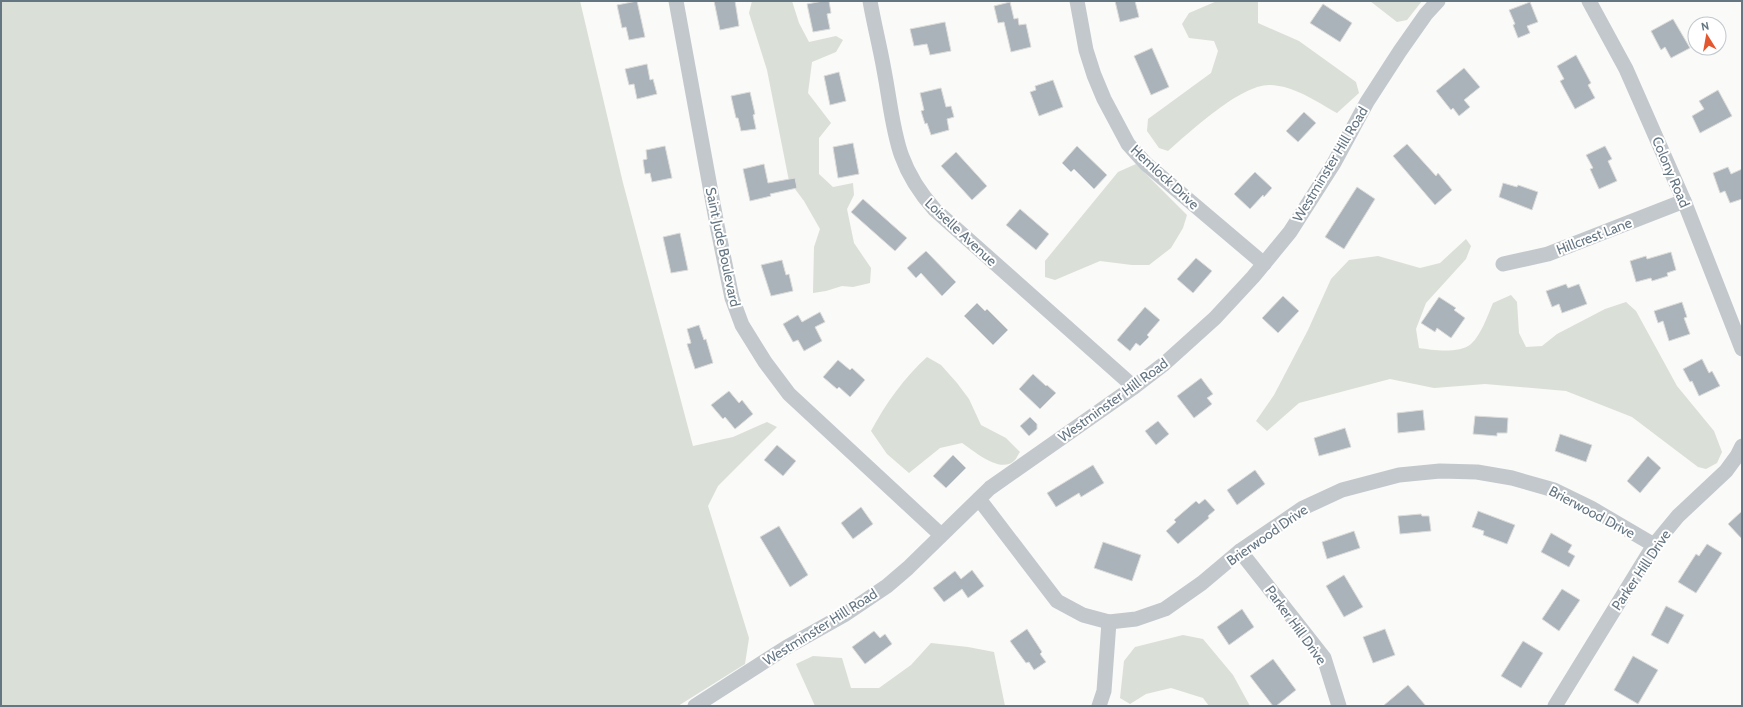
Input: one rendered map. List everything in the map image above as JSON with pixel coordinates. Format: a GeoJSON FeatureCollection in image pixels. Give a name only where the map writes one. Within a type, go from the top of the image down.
{"type":"FeatureCollection","features":[{"type":"Feature","properties":{"kind":"street","name":"Saint Jude Boulevard"},"geometry":{"type":"LineString","coordinates":[[676,1],[717,225],[732,298],[742,325],[765,362],[789,394],[941,535]]}},
{"type":"Feature","properties":{"kind":"street","name":"Loiselle Avenue"},"geometry":{"type":"LineString","coordinates":[[870,1],[897,145],[909,174],[921,194],[935,210],[1134,387]]}},
{"type":"Feature","properties":{"kind":"street","name":"Hemlock Drive"},"geometry":{"type":"LineString","coordinates":[[1077,1],[1086,50],[1094,75],[1110,111],[1128,144],[1146,164],[1264,264]]}},
{"type":"Feature","properties":{"kind":"street","name":"Westminster Hill Road"},"geometry":{"type":"LineString","coordinates":[[695,706],[787,647],[844,615],[892,581],[990,488],[1134,387],[1164,364],[1232,301],[1290,232],[1334,163],[1367,102],[1426,14],[1438,1]]}},
{"type":"Feature","properties":{"kind":"street","name":"Colony Road"},"geometry":{"type":"LineString","coordinates":[[1589,1],[1626,69],[1684,201],[1742,349]]}},
{"type":"Feature","properties":{"kind":"street","name":"Hillcrest Lane"},"geometry":{"type":"LineString","coordinates":[[1503,264],[1548,254],[1684,201]]}},
{"type":"Feature","properties":{"kind":"street","name":"Parker Hill Drive"},"geometry":{"type":"LineString","coordinates":[[1555,706],[1654,545],[1678,516],[1726,471],[1742,446]]}},
{"type":"Feature","properties":{"kind":"street","name":"Brierwood Drive"},"geometry":{"type":"LineString","coordinates":[[979,499],[1057,601],[1083,615],[1109,622],[1136,620],[1165,609],[1202,583],[1240,551],[1303,508],[1342,490],[1399,475],[1440,471],[1477,472],[1512,478],[1554,490],[1591,508],[1654,545]]}},
{"type":"Feature","properties":{"kind":"street","name":"Parker Hill Drive"},"geometry":{"type":"LineString","coordinates":[[1240,551],[1324,658],[1339,706]]}},
{"type":"Feature","properties":{"kind":"street"},"geometry":{"type":"LineString","coordinates":[[1099,706],[1104,691],[1109,622]]}},
{"type":"Feature","properties":{"kind":"shaded area"},"geometry":{"type":"Polygon","coordinates":[[[1,1],[580,1],[623,183],[693,446],[733,437],[767,422],[777,427],[718,486],[708,506],[749,638],[745,664],[678,706],[1,706],[1,1]]]}},
{"type":"Feature","properties":{"kind":"shaded area"},"geometry":{"type":"Polygon","coordinates":[[[752,1],[792,1],[799,23],[809,42],[836,36],[843,40],[836,52],[812,62],[808,93],[831,123],[819,138],[819,174],[833,187],[853,183],[854,195],[847,209],[854,243],[871,268],[870,283],[853,287],[842,286],[813,293],[814,247],[820,229],[804,201],[789,181],[767,70],[749,13],[752,1]]]}},
{"type":"Feature","properties":{"kind":"shaded area"},"geometry":{"type":"Polygon","coordinates":[[[1217,1],[1258,1],[1258,23],[1299,41],[1356,82],[1359,93],[1337,113],[1296,91],[1287,88],[1269,85],[1257,87],[1230,101],[1216,111],[1168,151],[1159,148],[1147,131],[1148,119],[1211,73],[1218,51],[1214,41],[1189,38],[1182,24],[1189,13],[1217,1]]]}},
{"type":"Feature","properties":{"kind":"shaded area"},"geometry":{"type":"Polygon","coordinates":[[[1370,1],[1422,1],[1407,20],[1397,22],[1370,1]]]}},
{"type":"Feature","properties":{"kind":"shaded area"},"geometry":{"type":"Polygon","coordinates":[[[1136,164],[1187,215],[1183,228],[1171,248],[1149,265],[1132,265],[1100,261],[1055,280],[1045,277],[1045,261],[1118,172],[1136,164]]]}},
{"type":"Feature","properties":{"kind":"shaded area"},"geometry":{"type":"Polygon","coordinates":[[[1466,239],[1471,246],[1466,259],[1426,303],[1416,329],[1419,348],[1431,350],[1453,350],[1466,347],[1475,340],[1484,325],[1493,303],[1511,295],[1517,302],[1519,333],[1526,347],[1542,346],[1557,334],[1605,309],[1626,302],[1636,311],[1677,386],[1714,431],[1722,452],[1717,463],[1706,469],[1698,467],[1632,417],[1566,391],[1485,384],[1434,388],[1390,379],[1299,403],[1267,431],[1256,421],[1274,395],[1308,330],[1331,279],[1349,260],[1378,256],[1420,268],[1440,263],[1466,239]]]}},
{"type":"Feature","properties":{"kind":"shaded area"},"geometry":{"type":"Polygon","coordinates":[[[927,357],[941,365],[957,383],[969,399],[981,425],[1006,438],[1020,452],[1015,460],[1009,464],[1002,465],[995,463],[980,456],[962,443],[940,448],[909,473],[887,454],[871,431],[896,391],[927,357]]]}},
{"type":"Feature","properties":{"kind":"shaded area"},"geometry":{"type":"Polygon","coordinates":[[[1183,635],[1203,639],[1233,675],[1250,706],[1209,706],[1203,698],[1171,688],[1146,694],[1130,704],[1120,698],[1124,661],[1135,647],[1183,635]]]}},
{"type":"Feature","properties":{"kind":"shaded area"},"geometry":{"type":"Polygon","coordinates":[[[931,643],[968,647],[994,652],[1005,706],[815,706],[796,664],[813,656],[842,658],[851,688],[879,688],[911,665],[931,643]]]}},
{"type":"Feature","properties":{"kind":"building"},"geometry":{"type":"Polygon","coordinates":[[[637,1],[645,37],[629,40],[626,27],[622,28],[617,5],[637,1]]]}},
{"type":"Feature","properties":{"kind":"building"},"geometry":{"type":"Polygon","coordinates":[[[714,1],[735,1],[739,26],[720,30],[714,1]]]}},
{"type":"Feature","properties":{"kind":"building"},"geometry":{"type":"Polygon","coordinates":[[[829,1],[831,13],[827,14],[830,29],[813,32],[807,4],[829,1]]]}},
{"type":"Feature","properties":{"kind":"building"},"geometry":{"type":"Polygon","coordinates":[[[1115,1],[1135,1],[1139,17],[1120,22],[1115,1]]]}},
{"type":"Feature","properties":{"kind":"building"},"geometry":{"type":"Polygon","coordinates":[[[1010,2],[1014,19],[1018,18],[1019,25],[1026,24],[1031,47],[1011,52],[1004,22],[998,23],[994,6],[1010,2]]]}},
{"type":"Feature","properties":{"kind":"building"},"geometry":{"type":"Polygon","coordinates":[[[1530,2],[1538,22],[1527,26],[1530,33],[1518,38],[1513,25],[1515,24],[1509,10],[1530,2]]]}},
{"type":"Feature","properties":{"kind":"building"},"geometry":{"type":"Polygon","coordinates":[[[1323,4],[1352,23],[1340,42],[1310,23],[1323,4]]]}},
{"type":"Feature","properties":{"kind":"building"},"geometry":{"type":"Polygon","coordinates":[[[1673,19],[1687,43],[1687,50],[1671,58],[1665,47],[1661,50],[1651,31],[1673,19]]]}},
{"type":"Feature","properties":{"kind":"building"},"geometry":{"type":"Polygon","coordinates":[[[945,22],[951,51],[930,55],[927,44],[914,46],[910,29],[945,22]]]}},
{"type":"Feature","properties":{"kind":"building"},"geometry":{"type":"Polygon","coordinates":[[[1152,48],[1169,87],[1151,95],[1134,56],[1152,48]]]}},
{"type":"Feature","properties":{"kind":"building"},"geometry":{"type":"Polygon","coordinates":[[[1576,55],[1591,83],[1588,85],[1595,98],[1575,109],[1560,81],[1564,79],[1557,66],[1576,55]]]}},
{"type":"Feature","properties":{"kind":"building"},"geometry":{"type":"Polygon","coordinates":[[[647,64],[650,80],[653,79],[657,94],[637,99],[634,84],[629,85],[625,69],[647,64]]]}},
{"type":"Feature","properties":{"kind":"building"},"geometry":{"type":"Polygon","coordinates":[[[1464,68],[1480,87],[1464,100],[1470,107],[1459,116],[1453,108],[1451,110],[1436,91],[1464,68]]]}},
{"type":"Feature","properties":{"kind":"building"},"geometry":{"type":"Polygon","coordinates":[[[839,72],[846,101],[830,105],[824,76],[839,72]]]}},
{"type":"Feature","properties":{"kind":"building"},"geometry":{"type":"Polygon","coordinates":[[[1053,80],[1063,107],[1039,116],[1030,92],[1036,90],[1035,86],[1053,80]]]}},
{"type":"Feature","properties":{"kind":"building"},"geometry":{"type":"Polygon","coordinates":[[[941,88],[946,107],[951,106],[954,117],[947,119],[949,130],[931,135],[927,123],[925,124],[921,111],[924,110],[920,93],[941,88]]]}},
{"type":"Feature","properties":{"kind":"building"},"geometry":{"type":"Polygon","coordinates":[[[1718,90],[1732,116],[1700,133],[1692,116],[1704,109],[1699,101],[1718,90]]]}},
{"type":"Feature","properties":{"kind":"building"},"geometry":{"type":"Polygon","coordinates":[[[750,92],[755,114],[753,115],[756,129],[741,131],[738,118],[736,118],[731,96],[750,92]]]}},
{"type":"Feature","properties":{"kind":"building"},"geometry":{"type":"Polygon","coordinates":[[[1304,112],[1316,123],[1298,142],[1286,131],[1304,112]]]}},
{"type":"Feature","properties":{"kind":"building"},"geometry":{"type":"Polygon","coordinates":[[[853,143],[859,174],[838,178],[833,147],[853,143]]]}},
{"type":"Feature","properties":{"kind":"building"},"geometry":{"type":"Polygon","coordinates":[[[1407,144],[1436,176],[1438,173],[1452,190],[1435,205],[1393,156],[1407,144]]]}},
{"type":"Feature","properties":{"kind":"building"},"geometry":{"type":"Polygon","coordinates":[[[665,146],[672,178],[652,182],[650,173],[645,174],[643,160],[647,159],[646,150],[665,146]]]}},
{"type":"Feature","properties":{"kind":"building"},"geometry":{"type":"Polygon","coordinates":[[[1077,146],[1107,175],[1094,189],[1074,169],[1071,172],[1062,163],[1077,146]]]}},
{"type":"Feature","properties":{"kind":"building"},"geometry":{"type":"Polygon","coordinates":[[[1605,146],[1612,159],[1608,161],[1617,181],[1599,189],[1590,169],[1593,168],[1586,155],[1605,146]]]}},
{"type":"Feature","properties":{"kind":"building"},"geometry":{"type":"Polygon","coordinates":[[[956,152],[987,186],[972,200],[941,166],[956,152]]]}},
{"type":"Feature","properties":{"kind":"building"},"geometry":{"type":"Polygon","coordinates":[[[764,164],[768,183],[795,178],[797,188],[770,194],[771,196],[750,201],[743,169],[764,164]]]}},
{"type":"Feature","properties":{"kind":"building"},"geometry":{"type":"Polygon","coordinates":[[[1728,167],[1731,174],[1742,169],[1742,199],[1730,203],[1725,191],[1720,193],[1713,173],[1728,167]]]}},
{"type":"Feature","properties":{"kind":"building"},"geometry":{"type":"Polygon","coordinates":[[[1255,172],[1272,188],[1250,209],[1234,194],[1255,172]]]}},
{"type":"Feature","properties":{"kind":"building"},"geometry":{"type":"Polygon","coordinates":[[[1503,183],[1517,187],[1518,185],[1538,192],[1532,210],[1499,197],[1503,183]]]}},
{"type":"Feature","properties":{"kind":"building"},"geometry":{"type":"Polygon","coordinates":[[[1357,187],[1375,199],[1344,249],[1325,237],[1357,187]]]}},
{"type":"Feature","properties":{"kind":"building"},"geometry":{"type":"Polygon","coordinates":[[[863,199],[907,238],[895,251],[851,212],[863,199]]]}},
{"type":"Feature","properties":{"kind":"building"},"geometry":{"type":"Polygon","coordinates":[[[1020,209],[1049,234],[1036,250],[1006,225],[1020,209]]]}},
{"type":"Feature","properties":{"kind":"building"},"geometry":{"type":"Polygon","coordinates":[[[680,233],[688,270],[671,273],[663,237],[680,233]]]}},
{"type":"Feature","properties":{"kind":"building"},"geometry":{"type":"Polygon","coordinates":[[[926,251],[956,282],[942,296],[921,273],[916,278],[907,268],[926,251]]]}},
{"type":"Feature","properties":{"kind":"building"},"geometry":{"type":"Polygon","coordinates":[[[1671,252],[1676,270],[1667,273],[1668,276],[1652,281],[1651,278],[1636,282],[1630,261],[1646,256],[1647,259],[1671,252]]]}},
{"type":"Feature","properties":{"kind":"building"},"geometry":{"type":"Polygon","coordinates":[[[1196,258],[1212,271],[1193,293],[1177,279],[1196,258]]]}},
{"type":"Feature","properties":{"kind":"building"},"geometry":{"type":"Polygon","coordinates":[[[782,260],[786,275],[789,274],[793,291],[771,296],[761,265],[782,260]]]}},
{"type":"Feature","properties":{"kind":"building"},"geometry":{"type":"Polygon","coordinates":[[[1566,284],[1568,288],[1579,284],[1587,304],[1562,313],[1559,304],[1552,307],[1546,291],[1566,284]]]}},
{"type":"Feature","properties":{"kind":"building"},"geometry":{"type":"Polygon","coordinates":[[[1283,296],[1299,311],[1278,333],[1262,318],[1283,296]]]}},
{"type":"Feature","properties":{"kind":"building"},"geometry":{"type":"Polygon","coordinates":[[[1439,297],[1456,308],[1454,310],[1465,318],[1451,338],[1437,328],[1435,332],[1421,323],[1439,297]]]}},
{"type":"Feature","properties":{"kind":"building"},"geometry":{"type":"Polygon","coordinates":[[[1682,302],[1687,317],[1684,318],[1690,334],[1669,341],[1663,321],[1658,323],[1654,311],[1682,302]]]}},
{"type":"Feature","properties":{"kind":"building"},"geometry":{"type":"Polygon","coordinates":[[[977,303],[985,311],[987,309],[1008,330],[993,345],[964,316],[977,303]]]}},
{"type":"Feature","properties":{"kind":"building"},"geometry":{"type":"Polygon","coordinates":[[[1145,307],[1160,320],[1147,335],[1149,337],[1140,346],[1136,343],[1130,351],[1117,340],[1145,307]]]}},
{"type":"Feature","properties":{"kind":"building"},"geometry":{"type":"Polygon","coordinates":[[[820,312],[825,322],[815,327],[822,341],[804,351],[798,340],[793,342],[783,324],[798,315],[802,322],[820,312]]]}},
{"type":"Feature","properties":{"kind":"building"},"geometry":{"type":"Polygon","coordinates":[[[699,325],[704,340],[706,339],[713,363],[695,369],[687,344],[691,343],[687,329],[699,325]]]}},
{"type":"Feature","properties":{"kind":"building"},"geometry":{"type":"Polygon","coordinates":[[[1702,359],[1709,373],[1712,371],[1720,386],[1699,396],[1692,381],[1690,382],[1683,369],[1702,359]]]}},
{"type":"Feature","properties":{"kind":"building"},"geometry":{"type":"Polygon","coordinates":[[[838,360],[850,370],[852,368],[865,380],[850,397],[839,387],[837,389],[823,377],[838,360]]]}},
{"type":"Feature","properties":{"kind":"building"},"geometry":{"type":"Polygon","coordinates":[[[1033,374],[1056,393],[1040,409],[1019,389],[1033,374]]]}},
{"type":"Feature","properties":{"kind":"building"},"geometry":{"type":"Polygon","coordinates":[[[1201,378],[1213,394],[1207,398],[1212,404],[1194,418],[1177,396],[1201,378]]]}},
{"type":"Feature","properties":{"kind":"building"},"geometry":{"type":"Polygon","coordinates":[[[729,391],[739,403],[742,400],[753,414],[735,429],[725,417],[723,419],[711,405],[729,391]]]}},
{"type":"Feature","properties":{"kind":"building"},"geometry":{"type":"Polygon","coordinates":[[[1423,410],[1425,430],[1398,433],[1397,413],[1423,410]]]}},
{"type":"Feature","properties":{"kind":"building"},"geometry":{"type":"Polygon","coordinates":[[[1475,416],[1508,418],[1507,433],[1497,433],[1497,436],[1473,434],[1475,416]]]}},
{"type":"Feature","properties":{"kind":"building"},"geometry":{"type":"Polygon","coordinates":[[[1030,417],[1037,424],[1037,429],[1029,436],[1020,426],[1030,417]]]}},
{"type":"Feature","properties":{"kind":"building"},"geometry":{"type":"Polygon","coordinates":[[[1158,421],[1169,434],[1156,445],[1145,431],[1158,421]]]}},
{"type":"Feature","properties":{"kind":"building"},"geometry":{"type":"Polygon","coordinates":[[[1345,428],[1351,447],[1319,456],[1314,438],[1345,428]]]}},
{"type":"Feature","properties":{"kind":"building"},"geometry":{"type":"Polygon","coordinates":[[[1560,434],[1592,445],[1586,462],[1555,451],[1560,434]]]}},
{"type":"Feature","properties":{"kind":"building"},"geometry":{"type":"Polygon","coordinates":[[[777,445],[796,461],[783,476],[764,460],[777,445]]]}},
{"type":"Feature","properties":{"kind":"building"},"geometry":{"type":"Polygon","coordinates":[[[953,455],[966,468],[946,488],[933,476],[953,455]]]}},
{"type":"Feature","properties":{"kind":"building"},"geometry":{"type":"Polygon","coordinates":[[[1648,456],[1661,468],[1640,493],[1627,481],[1648,456]]]}},
{"type":"Feature","properties":{"kind":"building"},"geometry":{"type":"Polygon","coordinates":[[[1093,465],[1104,483],[1081,497],[1079,493],[1056,507],[1047,493],[1093,465]]]}},
{"type":"Feature","properties":{"kind":"building"},"geometry":{"type":"Polygon","coordinates":[[[1255,470],[1265,484],[1237,505],[1227,490],[1255,470]]]}},
{"type":"Feature","properties":{"kind":"building"},"geometry":{"type":"Polygon","coordinates":[[[1205,499],[1215,510],[1208,516],[1209,518],[1178,544],[1166,531],[1176,522],[1174,520],[1196,501],[1199,504],[1205,499]]]}},
{"type":"Feature","properties":{"kind":"building"},"geometry":{"type":"Polygon","coordinates":[[[861,507],[873,524],[853,539],[841,523],[861,507]]]}},
{"type":"Feature","properties":{"kind":"building"},"geometry":{"type":"Polygon","coordinates":[[[1478,511],[1515,525],[1507,544],[1483,535],[1484,531],[1472,527],[1478,511]]]}},
{"type":"Feature","properties":{"kind":"building"},"geometry":{"type":"Polygon","coordinates":[[[1742,511],[1742,539],[1728,524],[1742,511]]]}},
{"type":"Feature","properties":{"kind":"building"},"geometry":{"type":"Polygon","coordinates":[[[1421,514],[1422,516],[1429,516],[1431,531],[1400,534],[1398,516],[1421,514]]]}},
{"type":"Feature","properties":{"kind":"building"},"geometry":{"type":"Polygon","coordinates":[[[779,526],[808,575],[790,587],[760,537],[779,526]]]}},
{"type":"Feature","properties":{"kind":"building"},"geometry":{"type":"Polygon","coordinates":[[[1354,531],[1360,548],[1327,559],[1322,542],[1354,531]]]}},
{"type":"Feature","properties":{"kind":"building"},"geometry":{"type":"Polygon","coordinates":[[[1551,533],[1572,545],[1568,552],[1575,556],[1569,567],[1541,552],[1551,533]]]}},
{"type":"Feature","properties":{"kind":"building"},"geometry":{"type":"Polygon","coordinates":[[[1103,542],[1141,555],[1132,581],[1094,568],[1103,542]]]}},
{"type":"Feature","properties":{"kind":"building"},"geometry":{"type":"Polygon","coordinates":[[[1707,544],[1722,553],[1696,593],[1678,582],[1696,554],[1699,556],[1707,544]]]}},
{"type":"Feature","properties":{"kind":"building"},"geometry":{"type":"Polygon","coordinates":[[[972,570],[984,586],[968,598],[962,589],[944,602],[933,588],[955,571],[961,579],[972,570]]]}},
{"type":"Feature","properties":{"kind":"building"},"geometry":{"type":"Polygon","coordinates":[[[1344,575],[1363,607],[1344,617],[1326,586],[1344,575]]]}},
{"type":"Feature","properties":{"kind":"building"},"geometry":{"type":"Polygon","coordinates":[[[1562,589],[1580,600],[1559,631],[1542,619],[1562,589]]]}},
{"type":"Feature","properties":{"kind":"building"},"geometry":{"type":"Polygon","coordinates":[[[1666,606],[1684,615],[1668,644],[1651,635],[1666,606]]]}},
{"type":"Feature","properties":{"kind":"building"},"geometry":{"type":"Polygon","coordinates":[[[1242,609],[1254,627],[1229,645],[1217,627],[1242,609]]]}},
{"type":"Feature","properties":{"kind":"building"},"geometry":{"type":"Polygon","coordinates":[[[1027,629],[1042,652],[1040,654],[1046,662],[1034,670],[1029,662],[1026,663],[1010,641],[1027,629]]]}},
{"type":"Feature","properties":{"kind":"building"},"geometry":{"type":"Polygon","coordinates":[[[1385,629],[1395,655],[1373,663],[1363,637],[1385,629]]]}},
{"type":"Feature","properties":{"kind":"building"},"geometry":{"type":"Polygon","coordinates":[[[874,631],[880,638],[885,634],[892,644],[865,664],[852,647],[874,631]]]}},
{"type":"Feature","properties":{"kind":"building"},"geometry":{"type":"Polygon","coordinates":[[[1523,641],[1543,653],[1521,688],[1501,676],[1523,641]]]}},
{"type":"Feature","properties":{"kind":"building"},"geometry":{"type":"Polygon","coordinates":[[[1633,656],[1658,670],[1638,704],[1614,690],[1633,656]]]}},
{"type":"Feature","properties":{"kind":"building"},"geometry":{"type":"Polygon","coordinates":[[[1273,659],[1296,690],[1276,706],[1273,706],[1250,676],[1273,659]]]}},
{"type":"Feature","properties":{"kind":"building"},"geometry":{"type":"Polygon","coordinates":[[[1408,685],[1426,706],[1383,706],[1408,685]]]}}]}
